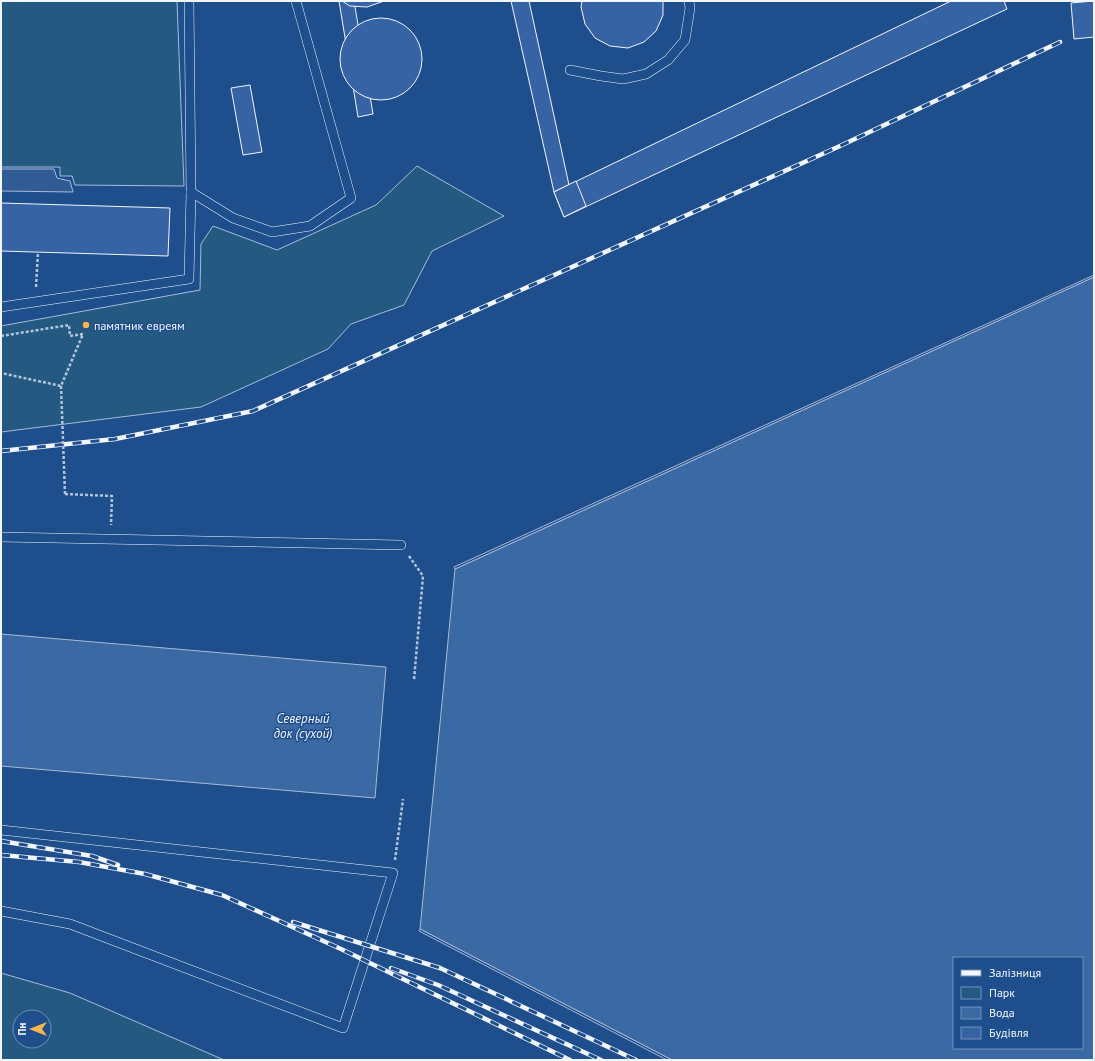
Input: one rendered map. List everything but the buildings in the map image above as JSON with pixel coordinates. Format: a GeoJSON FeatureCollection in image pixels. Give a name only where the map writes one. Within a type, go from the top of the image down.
{"type":"FeatureCollection","features":[{"type":"Feature","properties":{"kind":"lane"},"geometry":{"type":"LineString","coordinates":[[1,307],[189,279],[191,192],[189,1]]}},
{"type":"Feature","properties":{"kind":"lane"},"geometry":{"type":"LineString","coordinates":[[191,192],[233,218],[272,232],[310,226],[351,198],[296,1]]}},
{"type":"Feature","properties":{"kind":"lane"},"geometry":{"type":"LineString","coordinates":[[570,70],[623,79],[646,74],[668,60],[685,40],[690,8],[689,1]]}},
{"type":"Feature","properties":{"kind":"lane"},"geometry":{"type":"LineString","coordinates":[[1,537],[401,545]]}},
{"type":"Feature","properties":{"kind":"lane"},"geometry":{"type":"LineString","coordinates":[[1,830],[393,873],[343,1028],[70,924],[1,911]]}},
{"type":"Feature","properties":{"kind":"path"},"geometry":{"type":"LineString","coordinates":[[35,302],[38,252]]}},
{"type":"Feature","properties":{"kind":"path"},"geometry":{"type":"LineString","coordinates":[[1,336],[69,325],[70,336],[83,334],[61,386],[65,494],[112,496],[111,540]]}},
{"type":"Feature","properties":{"kind":"path"},"geometry":{"type":"LineString","coordinates":[[1,372],[61,386]]}},
{"type":"Feature","properties":{"kind":"path"},"geometry":{"type":"LineString","coordinates":[[401,545],[423,576],[414,680]]}},
{"type":"Feature","properties":{"kind":"path"},"geometry":{"type":"LineString","coordinates":[[393,873],[403,799]]}},
{"type":"Feature","properties":{"kind":"green space"},"geometry":{"type":"Polygon","coordinates":[[[1,1],[177,1],[184,186],[75,185],[72,176],[60,176],[60,167],[1,167],[1,1]]]}},
{"type":"Feature","properties":{"kind":"green space"},"geometry":{"type":"Polygon","coordinates":[[[417,166],[504,216],[432,251],[404,305],[351,324],[328,349],[201,407],[1,432],[1,326],[200,290],[201,244],[213,226],[277,250],[376,205],[417,166]]]}},
{"type":"Feature","properties":{"kind":"green space"},"geometry":{"type":"Polygon","coordinates":[[[1,973],[70,993],[224,1060],[1,1060],[1,973]]]}},
{"type":"Feature","properties":{"kind":"shaded area"},"geometry":{"type":"Polygon","coordinates":[[[1,169],[54,169],[57,178],[70,181],[73,192],[1,191],[1,169]]]}},
{"type":"Feature","properties":{"kind":"water"},"geometry":{"type":"Polygon","coordinates":[[[1094,277],[1094,1060],[672,1060],[420,929],[455,569],[1094,277]]]}},
{"type":"Feature","properties":{"kind":"water","name":"Северный док (сухой)"},"geometry":{"type":"Polygon","coordinates":[[[1,634],[386,667],[375,798],[1,766],[1,634]]]}},
{"type":"Feature","properties":{"kind":"pier"},"geometry":{"type":"Polygon","coordinates":[[[1094,275],[1094,277],[455,569],[454,567],[1094,275]]]}},
{"type":"Feature","properties":{"kind":"pier"},"geometry":{"type":"Polygon","coordinates":[[[420,929],[672,1060],[667,1060],[419,931],[420,929]]]}},
{"type":"Feature","properties":{"kind":"railway"},"geometry":{"type":"LineString","coordinates":[[1,451],[115,439],[253,411],[840,146],[1060,42]]}},
{"type":"Feature","properties":{"kind":"railway"},"geometry":{"type":"LineString","coordinates":[[1,841],[92,856],[118,865]]}},
{"type":"Feature","properties":{"kind":"railway"},"geometry":{"type":"LineString","coordinates":[[1,855],[79,862],[145,874],[222,895],[341,949],[570,1060]]}},
{"type":"Feature","properties":{"kind":"railway"},"geometry":{"type":"LineString","coordinates":[[293,922],[440,968],[636,1060]]}},
{"type":"Feature","properties":{"kind":"railway"},"geometry":{"type":"LineString","coordinates":[[391,968],[438,985],[601,1060]]}},
{"type":"Feature","properties":{"kind":"place","name":"памятник евреям"},"geometry":{"type":"Point","coordinates":[86,325]}}]}
